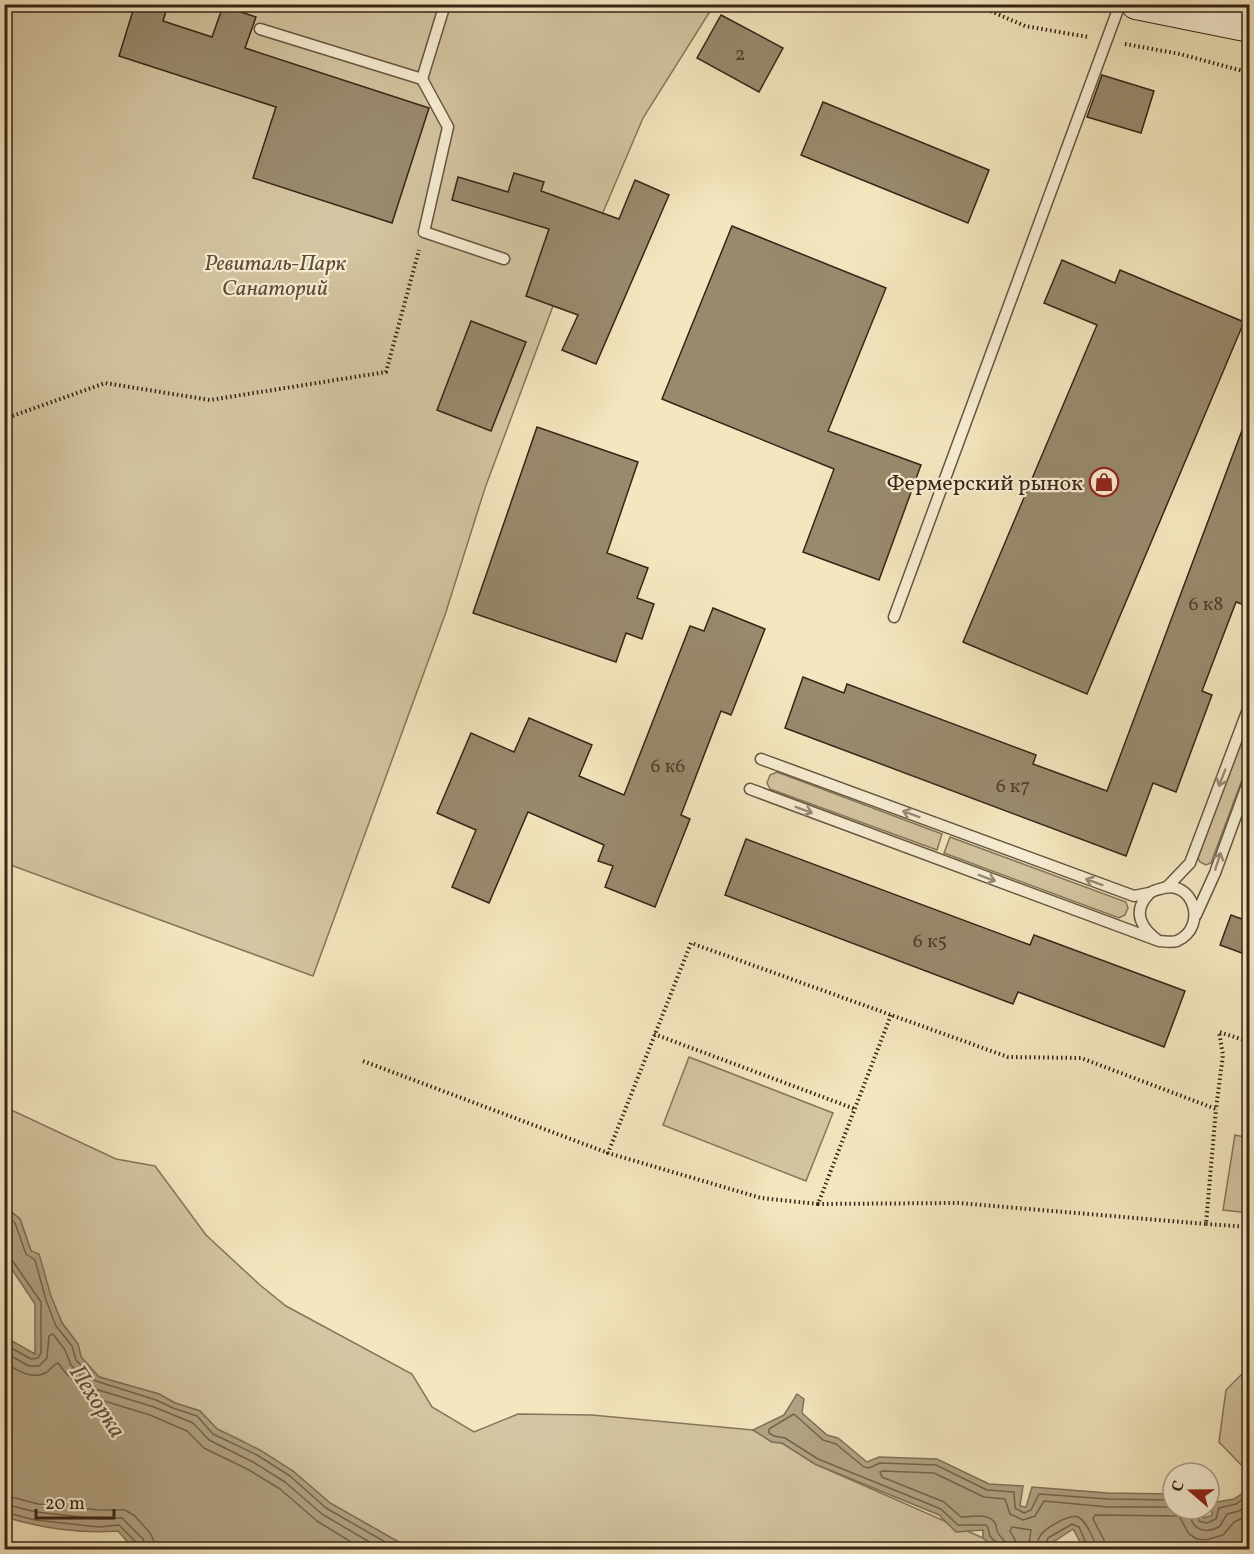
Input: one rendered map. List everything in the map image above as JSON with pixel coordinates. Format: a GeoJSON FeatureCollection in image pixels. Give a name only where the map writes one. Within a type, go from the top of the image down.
{"type":"FeatureCollection","features":[{"type":"Feature","properties":{"kind":"main road"},"geometry":{"type":"LineString","coordinates":[[1136,4],[1250,27]]}},
{"type":"Feature","properties":{"kind":"lane"},"geometry":{"type":"LineString","coordinates":[[422,79],[445,4]]}},
{"type":"Feature","properties":{"kind":"lane"},"geometry":{"type":"LineString","coordinates":[[894,617],[1119,4]]}},
{"type":"Feature","properties":{"kind":"lane"},"geometry":{"type":"LineString","coordinates":[[260,29],[422,79],[448,127],[424,232],[504,259]]}},
{"type":"Feature","properties":{"kind":"lane"},"geometry":{"type":"LineString","coordinates":[[761,759],[1134,896],[1168,886],[1190,863],[1250,704]]}},
{"type":"Feature","properties":{"kind":"lane"},"geometry":{"type":"LineString","coordinates":[[750,789],[1159,941],[1176,941],[1190,931],[1215,873],[1250,777]]}},
{"type":"Feature","properties":{"kind":"lane"},"geometry":{"type":"LineString","coordinates":[[1168,886],[1182,890],[1192,901],[1196,915]]}},
{"type":"Feature","properties":{"kind":"lane"},"geometry":{"type":"LineString","coordinates":[[1149,893],[1142,904],[1140,918],[1145,932],[1159,941]]}},
{"type":"Feature","properties":{"kind":"path"},"geometry":{"type":"LineString","coordinates":[[4,419],[105,383],[210,400],[386,372],[424,232]]}},
{"type":"Feature","properties":{"kind":"path"},"geometry":{"type":"LineString","coordinates":[[608,1154],[691,942],[1008,1057],[1081,1058],[1216,1109]]}},
{"type":"Feature","properties":{"kind":"path"},"geometry":{"type":"LineString","coordinates":[[818,1204],[891,1015]]}},
{"type":"Feature","properties":{"kind":"path"},"geometry":{"type":"LineString","coordinates":[[1206,1224],[1223,1055],[1220,1032],[1250,1042]]}},
{"type":"Feature","properties":{"kind":"path"},"geometry":{"type":"LineString","coordinates":[[654,1034],[855,1109]]}},
{"type":"Feature","properties":{"kind":"path"},"geometry":{"type":"LineString","coordinates":[[363,1061],[608,1154],[761,1198],[818,1204],[958,1203],[1250,1227]]}},
{"type":"Feature","properties":{"kind":"green space","name":"Ревиталь-Парк Санаторий"},"geometry":{"type":"Polygon","coordinates":[[[4,5],[714,5],[643,118],[562,309],[553,306],[485,488],[445,615],[313,976],[5,863],[4,5]]]}},
{"type":"Feature","properties":{"kind":"green space"},"geometry":{"type":"Polygon","coordinates":[[[1249,719],[1249,761],[1211,863],[1206,865],[1198,858],[1249,719]]]}},
{"type":"Feature","properties":{"kind":"green space"},"geometry":{"type":"Polygon","coordinates":[[[777,772],[942,834],[937,850],[770,789],[767,783],[770,775],[777,772]]]}},
{"type":"Feature","properties":{"kind":"green space"},"geometry":{"type":"Polygon","coordinates":[[[950,837],[1126,902],[1128,908],[1125,915],[1119,918],[944,853],[950,837]]]}},
{"type":"Feature","properties":{"kind":"green space"},"geometry":{"type":"Polygon","coordinates":[[[689,1057],[833,1113],[806,1181],[663,1125],[689,1057]]]}},
{"type":"Feature","properties":{"kind":"green space"},"geometry":{"type":"Polygon","coordinates":[[[4,1082],[9,1109],[116,1159],[155,1166],[206,1235],[260,1285],[286,1306],[412,1374],[432,1407],[474,1432],[518,1414],[592,1415],[753,1430],[772,1442],[782,1443],[815,1464],[983,1538],[997,1549],[411,1549],[330,1503],[293,1471],[217,1429],[200,1411],[175,1403],[159,1394],[99,1377],[81,1357],[78,1344],[62,1323],[20,1219],[8,1209],[5,1202],[4,1082]]]}},
{"type":"Feature","properties":{"kind":"green space"},"geometry":{"type":"Polygon","coordinates":[[[1235,1135],[1249,1138],[1249,1213],[1223,1210],[1235,1135]]]}},
{"type":"Feature","properties":{"kind":"green space"},"geometry":{"type":"Polygon","coordinates":[[[1249,1367],[1249,1473],[1219,1442],[1226,1390],[1249,1367]]]}},
{"type":"Feature","properties":{"kind":"water","name":"Пехорка"},"geometry":{"type":"Polygon","coordinates":[[[5,1202],[8,1209],[20,1219],[31,1251],[39,1254],[51,1296],[62,1323],[78,1344],[81,1357],[99,1377],[159,1394],[175,1403],[200,1411],[217,1429],[260,1450],[293,1471],[330,1503],[411,1549],[134,1549],[118,1531],[89,1532],[61,1529],[5,1517],[5,1337],[35,1354],[35,1304],[5,1259],[5,1202]]]}},
{"type":"Feature","properties":{"kind":"water"},"geometry":{"type":"Polygon","coordinates":[[[797,1394],[804,1399],[802,1413],[827,1435],[838,1438],[867,1462],[879,1457],[937,1459],[989,1484],[1023,1486],[1020,1506],[1026,1507],[1032,1487],[1108,1493],[1161,1494],[1161,1521],[1221,1521],[1221,1501],[1234,1499],[1249,1489],[1249,1549],[1084,1549],[1073,1529],[1052,1543],[1049,1549],[997,1549],[983,1538],[983,1530],[956,1532],[939,1515],[815,1464],[782,1443],[772,1442],[753,1430],[784,1415],[797,1394]]]}},
{"type":"Feature","properties":{"kind":"building"},"geometry":{"type":"Polygon","coordinates":[[[135,4],[168,4],[163,21],[212,37],[223,6],[256,17],[245,48],[429,108],[392,223],[253,178],[276,107],[119,56],[135,4]]]}},
{"type":"Feature","properties":{"kind":"building"},"geometry":{"type":"Polygon","coordinates":[[[721,15],[783,48],[759,92],[697,58],[721,15]]]}},
{"type":"Feature","properties":{"kind":"building"},"geometry":{"type":"Polygon","coordinates":[[[1102,75],[1154,91],[1141,133],[1087,117],[1102,75]]]}},
{"type":"Feature","properties":{"kind":"building"},"geometry":{"type":"Polygon","coordinates":[[[823,102],[989,170],[968,223],[801,155],[823,102]]]}},
{"type":"Feature","properties":{"kind":"building"},"geometry":{"type":"Polygon","coordinates":[[[514,173],[544,182],[541,191],[619,219],[635,180],[669,195],[596,364],[562,350],[578,315],[526,296],[549,229],[452,200],[458,177],[508,192],[514,173]]]}},
{"type":"Feature","properties":{"kind":"building"},"geometry":{"type":"Polygon","coordinates":[[[732,226],[886,288],[828,431],[921,465],[879,580],[803,552],[834,469],[662,399],[732,226]]]}},
{"type":"Feature","properties":{"kind":"building","name":"Фермерский рынок"},"geometry":{"type":"Polygon","coordinates":[[[1062,260],[1115,283],[1120,270],[1244,322],[1087,694],[963,642],[1097,325],[1044,303],[1062,260]]]}},
{"type":"Feature","properties":{"kind":"building"},"geometry":{"type":"Polygon","coordinates":[[[471,321],[526,342],[491,431],[437,410],[471,321]]]}},
{"type":"Feature","properties":{"kind":"building"},"geometry":{"type":"Polygon","coordinates":[[[1247,417],[1250,418],[1250,607],[1236,602],[1202,691],[1212,695],[1176,792],[1153,783],[1126,856],[785,728],[803,677],[844,693],[847,684],[1036,755],[1033,764],[1107,791],[1247,417]]]}},
{"type":"Feature","properties":{"kind":"building"},"geometry":{"type":"Polygon","coordinates":[[[537,427],[638,462],[607,553],[648,568],[637,598],[654,604],[642,639],[626,633],[616,662],[473,613],[537,427]]]}},
{"type":"Feature","properties":{"kind":"building"},"geometry":{"type":"Polygon","coordinates":[[[713,608],[765,629],[731,715],[721,711],[681,815],[690,819],[655,907],[605,887],[613,866],[598,861],[604,845],[528,812],[489,903],[452,887],[476,830],[437,813],[471,733],[514,752],[529,718],[592,745],[579,776],[624,795],[690,626],[704,631],[713,608]]]}},
{"type":"Feature","properties":{"kind":"building"},"geometry":{"type":"Polygon","coordinates":[[[746,839],[1030,945],[1034,935],[1185,991],[1164,1047],[1018,992],[1013,1004],[725,895],[746,839]]]}},
{"type":"Feature","properties":{"kind":"building"},"geometry":{"type":"Polygon","coordinates":[[[1231,915],[1250,922],[1250,956],[1220,945],[1231,915]]]}},
{"type":"Feature","properties":{"kind":"place","name":"Фермерский рынок"},"geometry":{"type":"Point","coordinates":[1104,482]}}]}
